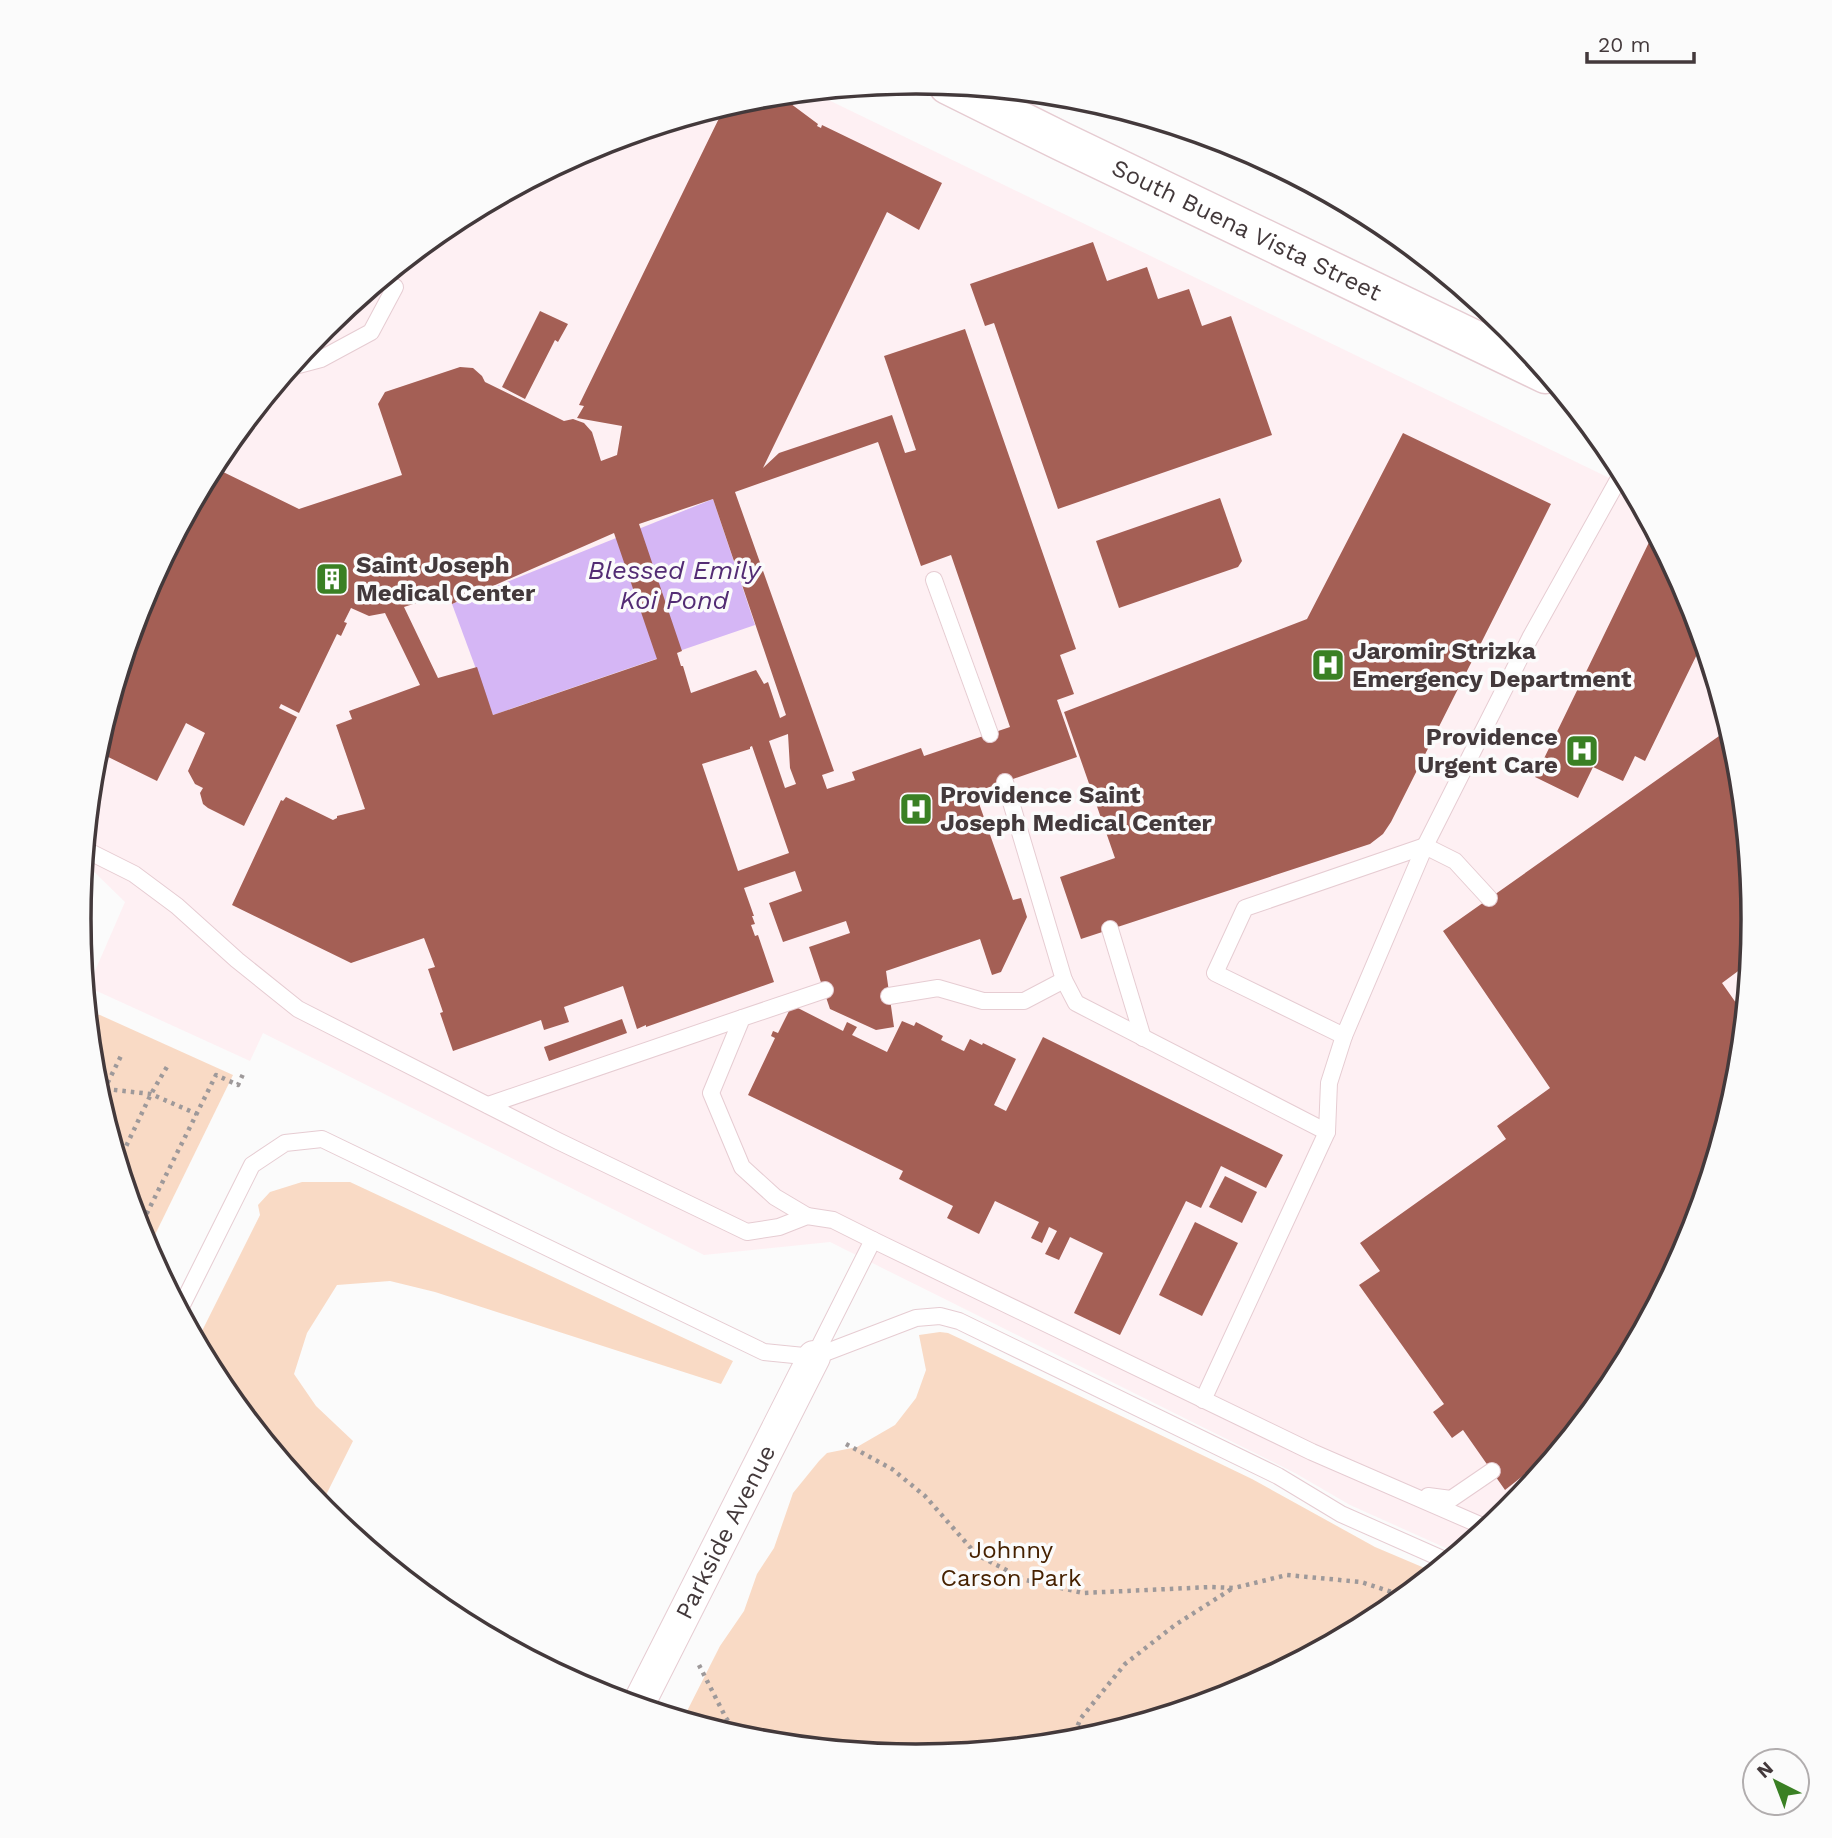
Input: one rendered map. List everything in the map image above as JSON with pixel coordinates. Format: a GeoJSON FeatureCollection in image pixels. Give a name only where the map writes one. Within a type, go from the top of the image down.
{"type":"FeatureCollection","features":[{"type":"Feature","properties":{"kind":"main road","name":"South Buena Vista Street"},"geometry":{"type":"LineString","coordinates":[[970,96],[1526,364]]}},
{"type":"Feature","properties":{"kind":"street","name":"Parkside Avenue"},"geometry":{"type":"LineString","coordinates":[[642,1697],[814,1357]]}},
{"type":"Feature","properties":{"kind":"lane"},"geometry":{"type":"LineString","coordinates":[[308,363],[321,359],[370,332],[395,287]]}},
{"type":"Feature","properties":{"kind":"lane"},"geometry":{"type":"LineString","coordinates":[[1203,1400],[1328,1132],[1329,1083],[1344,1036],[1425,846],[1530,638],[1616,484]]}},
{"type":"Feature","properties":{"kind":"lane"},"geometry":{"type":"LineString","coordinates":[[934,580],[990,734]]}},
{"type":"Feature","properties":{"kind":"lane"},"geometry":{"type":"LineString","coordinates":[[1005,782],[1064,980],[1076,1003],[1328,1132]]}},
{"type":"Feature","properties":{"kind":"lane"},"geometry":{"type":"LineString","coordinates":[[1344,1036],[1215,973],[1245,908],[1425,846],[1455,861],[1489,898]]}},
{"type":"Feature","properties":{"kind":"lane"},"geometry":{"type":"LineString","coordinates":[[94,854],[134,874],[177,906],[237,960],[298,1009],[558,1141],[747,1232],[779,1227],[807,1216]]}},
{"type":"Feature","properties":{"kind":"lane"},"geometry":{"type":"LineString","coordinates":[[1110,929],[1143,1038]]}},
{"type":"Feature","properties":{"kind":"lane"},"geometry":{"type":"LineString","coordinates":[[890,996],[938,988],[983,1001],[1024,1002],[1064,980]]}},
{"type":"Feature","properties":{"kind":"lane"},"geometry":{"type":"LineString","coordinates":[[488,1105],[825,990]]}},
{"type":"Feature","properties":{"kind":"lane"},"geometry":{"type":"LineString","coordinates":[[741,1018],[711,1093],[742,1167],[775,1197],[807,1216],[833,1220],[1312,1452],[1476,1523]]}},
{"type":"Feature","properties":{"kind":"lane"},"geometry":{"type":"LineString","coordinates":[[185,1300],[252,1165],[285,1143],[322,1139],[764,1352],[814,1357],[916,1318],[940,1316],[959,1321],[1278,1476],[1341,1514],[1438,1557]]}},
{"type":"Feature","properties":{"kind":"lane"},"geometry":{"type":"LineString","coordinates":[[814,1357],[873,1240]]}},
{"type":"Feature","properties":{"kind":"lane"},"geometry":{"type":"LineString","coordinates":[[1411,1495],[1451,1499],[1492,1471]]}},
{"type":"Feature","properties":{"kind":"path"},"geometry":{"type":"LineString","coordinates":[[108,1083],[121,1056]]}},
{"type":"Feature","properties":{"kind":"path"},"geometry":{"type":"LineString","coordinates":[[124,1149],[168,1065]]}},
{"type":"Feature","properties":{"kind":"path"},"geometry":{"type":"LineString","coordinates":[[146,1214],[216,1075],[238,1085],[244,1072]]}},
{"type":"Feature","properties":{"kind":"path"},"geometry":{"type":"LineString","coordinates":[[109,1089],[151,1094],[197,1114]]}},
{"type":"Feature","properties":{"kind":"path"},"geometry":{"type":"LineString","coordinates":[[846,1444],[892,1469],[925,1496],[977,1555],[1026,1580],[1083,1593],[1234,1588],[1287,1575],[1361,1582],[1392,1592]]}},
{"type":"Feature","properties":{"kind":"path"},"geometry":{"type":"LineString","coordinates":[[1077,1728],[1081,1718],[1125,1664],[1175,1625],[1234,1588]]}},
{"type":"Feature","properties":{"kind":"path"},"geometry":{"type":"LineString","coordinates":[[699,1665],[730,1722]]}},
{"type":"Feature","properties":{"kind":"shaded area","name":"Providence Saint Joseph Medical Center"},"geometry":{"type":"Polygon","coordinates":[[[827,99],[1614,480],[1656,554],[1678,603],[1713,705],[1734,811],[1741,919],[1734,1027],[1713,1133],[1678,1235],[1656,1284],[1630,1332],[1571,1421],[1499,1502],[1448,1549],[1350,1505],[1295,1473],[830,1242],[704,1255],[263,1033],[250,1061],[95,990],[93,975],[125,902],[93,871],[93,865],[107,758],[119,705],[135,654],[176,554],[202,506],[261,417],[296,375],[372,299],[414,264],[458,233],[551,179],[600,157],[702,122],[755,110],[827,99]]]}},
{"type":"Feature","properties":{"kind":"green space"},"geometry":{"type":"Polygon","coordinates":[[[97,1014],[233,1075],[154,1236],[119,1133],[97,1014]]]}},
{"type":"Feature","properties":{"kind":"green space"},"geometry":{"type":"Polygon","coordinates":[[[302,1182],[350,1182],[733,1361],[721,1384],[435,1292],[390,1281],[337,1285],[307,1333],[294,1374],[316,1406],[353,1441],[326,1495],[261,1421],[202,1331],[260,1215],[258,1205],[270,1192],[302,1182]]]}},
{"type":"Feature","properties":{"kind":"green space","name":"Johnny Carson Park"},"geometry":{"type":"Polygon","coordinates":[[[948,1333],[1252,1479],[1375,1547],[1425,1568],[1374,1605],[1281,1659],[1181,1700],[1130,1716],[1077,1728],[970,1742],[862,1742],[755,1728],[687,1711],[720,1646],[744,1611],[757,1574],[774,1548],[793,1493],[827,1453],[857,1447],[895,1425],[916,1398],[926,1370],[919,1335],[948,1333]]]}},
{"type":"Feature","properties":{"kind":"water","name":"Blessed Emily Koi Pond"},"geometry":{"type":"Polygon","coordinates":[[[713,499],[755,625],[493,715],[452,604],[713,499]]]}},
{"type":"Feature","properties":{"kind":"building","name":"Saint Joseph Medical Center"},"geometry":{"type":"Polygon","coordinates":[[[791,104],[818,124],[817,126],[821,128],[822,125],[942,183],[919,230],[887,212],[763,468],[779,453],[892,415],[905,453],[916,450],[884,356],[965,329],[1076,649],[1060,655],[1074,694],[1057,700],[1077,757],[975,792],[1013,900],[1021,898],[1027,917],[1001,972],[992,975],[980,939],[886,971],[894,1027],[876,1030],[830,1009],[809,947],[850,933],[846,921],[783,942],[769,903],[802,891],[795,871],[744,888],[754,916],[755,924],[751,925],[755,936],[758,935],[774,982],[637,1029],[623,986],[564,1007],[569,1022],[544,1030],[541,1020],[453,1051],[428,969],[435,967],[424,938],[351,963],[232,905],[281,800],[286,797],[333,820],[337,816],[365,809],[336,725],[352,719],[349,711],[420,685],[385,613],[369,616],[351,608],[341,636],[337,634],[299,713],[281,704],[279,708],[297,717],[244,826],[203,804],[200,793],[203,788],[195,784],[188,771],[205,733],[186,723],[157,781],[107,757],[119,705],[154,603],[176,554],[223,472],[299,509],[402,475],[378,404],[385,392],[460,367],[473,368],[485,382],[564,421],[573,419],[584,423],[592,432],[601,461],[617,455],[622,426],[577,418],[584,406],[579,405],[719,118],[791,104]],[[878,442],[735,492],[834,771],[822,775],[827,789],[855,780],[852,772],[921,748],[924,756],[1010,727],[951,555],[921,566],[878,442]],[[713,499],[639,524],[682,651],[677,653],[691,693],[756,670],[764,684],[768,682],[780,718],[786,715],[713,499]],[[614,533],[452,604],[450,592],[404,607],[438,678],[477,667],[493,715],[657,659],[614,533]],[[788,734],[769,741],[785,788],[796,784],[790,768],[788,734]],[[752,746],[702,764],[738,871],[789,853],[752,746]]]}},
{"type":"Feature","properties":{"kind":"building"},"geometry":{"type":"Polygon","coordinates":[[[1093,242],[1107,281],[1147,267],[1158,299],[1189,289],[1202,326],[1231,316],[1272,435],[1058,509],[994,323],[985,326],[970,284],[1093,242]]]}},
{"type":"Feature","properties":{"kind":"building"},"geometry":{"type":"Polygon","coordinates":[[[540,311],[568,324],[558,342],[555,340],[525,399],[502,387],[540,311]]]}},
{"type":"Feature","properties":{"kind":"building","name":"Jaromir Strizka Emergency Department"},"geometry":{"type":"Polygon","coordinates":[[[1403,433],[1551,504],[1391,822],[1383,834],[1370,844],[1081,939],[1060,877],[1115,858],[1064,712],[1307,619],[1403,433]]]}},
{"type":"Feature","properties":{"kind":"building"},"geometry":{"type":"Polygon","coordinates":[[[1220,498],[1242,561],[1238,567],[1119,608],[1096,541],[1220,498]]]}},
{"type":"Feature","properties":{"kind":"building"},"geometry":{"type":"Polygon","coordinates":[[[1649,542],[1678,603],[1697,654],[1645,761],[1635,756],[1623,781],[1593,767],[1578,798],[1535,777],[1649,542]]]}},
{"type":"Feature","properties":{"kind":"building"},"geometry":{"type":"Polygon","coordinates":[[[1720,735],[1734,811],[1741,919],[1739,970],[1722,983],[1736,1003],[1725,1080],[1713,1133],[1678,1235],[1630,1332],[1571,1421],[1524,1475],[1505,1490],[1463,1430],[1452,1438],[1433,1412],[1444,1404],[1359,1285],[1380,1271],[1360,1243],[1506,1139],[1497,1126],[1550,1088],[1443,931],[1720,735]]]}},
{"type":"Feature","properties":{"kind":"building"},"geometry":{"type":"Polygon","coordinates":[[[792,1005],[843,1031],[847,1022],[857,1027],[852,1035],[887,1052],[902,1021],[914,1026],[916,1022],[943,1036],[941,1040],[964,1051],[970,1039],[1016,1059],[994,1105],[1006,1111],[1043,1037],[1283,1155],[1266,1188],[1221,1166],[1201,1208],[1186,1201],[1120,1335],[1074,1313],[1103,1253],[1070,1237],[1059,1260],[1045,1254],[1057,1231],[1049,1227],[1042,1243],[1031,1238],[1039,1222],[995,1201],[979,1234],[947,1218],[953,1206],[899,1179],[903,1171],[748,1095],[775,1038],[771,1036],[773,1031],[778,1033],[792,1005]]]}},
{"type":"Feature","properties":{"kind":"building"},"geometry":{"type":"Polygon","coordinates":[[[622,1019],[627,1033],[549,1061],[544,1047],[622,1019]]]}},
{"type":"Feature","properties":{"kind":"building"},"geometry":{"type":"Polygon","coordinates":[[[1225,1176],[1257,1192],[1242,1223],[1209,1207],[1225,1176]]]}},
{"type":"Feature","properties":{"kind":"building"},"geometry":{"type":"Polygon","coordinates":[[[1195,1222],[1238,1243],[1202,1316],[1159,1295],[1195,1222]]]}},
{"type":"Feature","properties":{"kind":"place","name":"Saint Joseph Medical Center"},"geometry":{"type":"Point","coordinates":[332,579]}},
{"type":"Feature","properties":{"kind":"place","name":"Jaromir Strizka Emergency Department"},"geometry":{"type":"Point","coordinates":[1328,665]}},
{"type":"Feature","properties":{"kind":"place","name":"Providence Urgent Care"},"geometry":{"type":"Point","coordinates":[1582,751]}},
{"type":"Feature","properties":{"kind":"place","name":"Providence Saint Joseph Medical Center"},"geometry":{"type":"Point","coordinates":[916,809]}}]}
